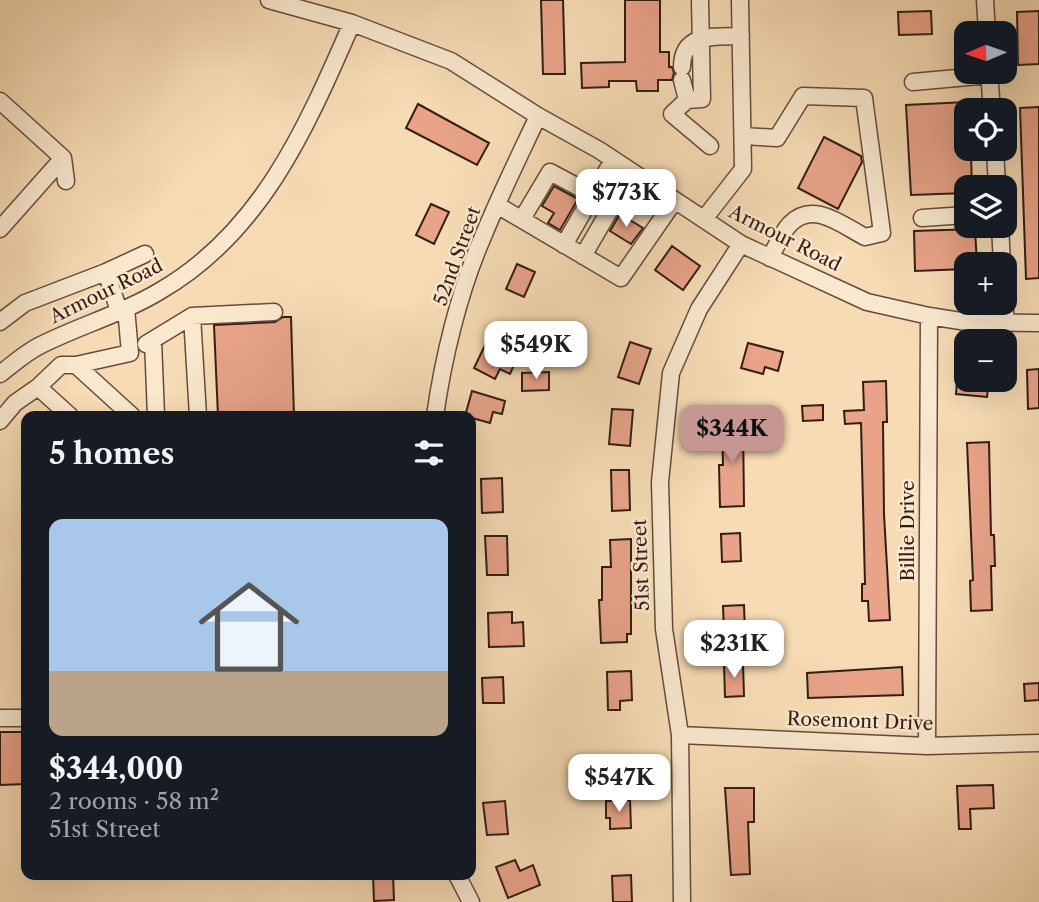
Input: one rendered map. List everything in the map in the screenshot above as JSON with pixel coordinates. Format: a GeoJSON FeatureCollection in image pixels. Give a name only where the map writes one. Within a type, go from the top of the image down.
{"type":"FeatureCollection","features":[{"type":"Feature","properties":{"kind":"street","name":"Armour Road"},"geometry":{"type":"LineString","coordinates":[[269,0],[352,23],[451,61],[613,160],[741,244],[867,302],[967,322],[1039,323]]}},
{"type":"Feature","properties":{"kind":"street"},"geometry":{"type":"LineString","coordinates":[[701,0],[702,99],[687,100],[671,114],[710,146]]}},
{"type":"Feature","properties":{"kind":"street"},"geometry":{"type":"LineString","coordinates":[[704,219],[743,169],[740,0]]}},
{"type":"Feature","properties":{"kind":"street"},"geometry":{"type":"LineString","coordinates":[[985,0],[986,21]]}},
{"type":"Feature","properties":{"kind":"street","name":"Armour Road"},"geometry":{"type":"LineString","coordinates":[[0,374],[36,347],[160,292],[200,265],[235,233],[267,191],[314,110],[352,23]]}},
{"type":"Feature","properties":{"kind":"street"},"geometry":{"type":"LineString","coordinates":[[687,100],[682,55],[688,46],[702,38],[741,36]]}},
{"type":"Feature","properties":{"kind":"street"},"geometry":{"type":"LineString","coordinates":[[913,82],[954,77]]}},
{"type":"Feature","properties":{"kind":"street"},"geometry":{"type":"LineString","coordinates":[[743,136],[777,138],[803,96],[864,98],[882,233],[865,237],[821,213],[805,214],[789,224],[770,257]]}},
{"type":"Feature","properties":{"kind":"street"},"geometry":{"type":"LineString","coordinates":[[0,101],[63,158],[66,181]]}},
{"type":"Feature","properties":{"kind":"street","name":"52nd Street"},"geometry":{"type":"LineString","coordinates":[[436,411],[461,299],[481,241],[538,116]]}},
{"type":"Feature","properties":{"kind":"street"},"geometry":{"type":"LineString","coordinates":[[0,229],[63,158]]}},
{"type":"Feature","properties":{"kind":"street"},"geometry":{"type":"LineString","coordinates":[[564,245],[613,160]]}},
{"type":"Feature","properties":{"kind":"street"},"geometry":{"type":"LineString","coordinates":[[522,219],[550,172],[593,195]]}},
{"type":"Feature","properties":{"kind":"street"},"geometry":{"type":"LineString","coordinates":[[583,256],[632,172]]}},
{"type":"Feature","properties":{"kind":"street"},"geometry":{"type":"LineString","coordinates":[[497,205],[621,278],[675,200]]}},
{"type":"Feature","properties":{"kind":"street"},"geometry":{"type":"LineString","coordinates":[[922,218],[954,216]]}},
{"type":"Feature","properties":{"kind":"street","name":"51st Street"},"geometry":{"type":"LineString","coordinates":[[682,902],[680,735],[664,629],[660,482],[671,373],[699,309],[741,244]]}},
{"type":"Feature","properties":{"kind":"street"},"geometry":{"type":"LineString","coordinates":[[0,322],[25,303],[145,254]]}},
{"type":"Feature","properties":{"kind":"street"},"geometry":{"type":"LineString","coordinates":[[106,272],[122,310],[130,353]]}},
{"type":"Feature","properties":{"kind":"street"},"geometry":{"type":"LineString","coordinates":[[0,421],[15,402],[38,387],[61,365],[76,365],[130,353],[192,316],[274,312]]}},
{"type":"Feature","properties":{"kind":"street"},"geometry":{"type":"LineString","coordinates":[[1005,315],[1006,324]]}},
{"type":"Feature","properties":{"kind":"street"},"geometry":{"type":"LineString","coordinates":[[192,316],[198,411]]}},
{"type":"Feature","properties":{"kind":"street","name":"Billie Drive"},"geometry":{"type":"LineString","coordinates":[[927,746],[929,316]]}},
{"type":"Feature","properties":{"kind":"street"},"geometry":{"type":"LineString","coordinates":[[153,340],[156,411]]}},
{"type":"Feature","properties":{"kind":"street"},"geometry":{"type":"LineString","coordinates":[[76,365],[127,411]]}},
{"type":"Feature","properties":{"kind":"street"},"geometry":{"type":"LineString","coordinates":[[38,387],[64,411]]}},
{"type":"Feature","properties":{"kind":"street"},"geometry":{"type":"LineString","coordinates":[[0,719],[21,718]]}},
{"type":"Feature","properties":{"kind":"street","name":"Rosemont Drive"},"geometry":{"type":"LineString","coordinates":[[680,735],[927,746],[1039,743]]}},
{"type":"Feature","properties":{"kind":"street"},"geometry":{"type":"LineString","coordinates":[[460,880],[471,902]]}},
{"type":"Feature","properties":{"kind":"building"},"geometry":{"type":"Polygon","coordinates":[[[541,0],[563,0],[565,74],[543,74],[541,0]]]}},
{"type":"Feature","properties":{"kind":"building"},"geometry":{"type":"Polygon","coordinates":[[[625,0],[660,0],[660,52],[669,52],[669,67],[672,67],[674,73],[672,80],[658,80],[658,91],[637,91],[636,81],[609,81],[609,87],[582,88],[581,63],[625,62],[625,0]]]}},
{"type":"Feature","properties":{"kind":"building"},"geometry":{"type":"Polygon","coordinates":[[[931,11],[932,34],[899,35],[898,12],[931,11]]]}},
{"type":"Feature","properties":{"kind":"building"},"geometry":{"type":"Polygon","coordinates":[[[1039,11],[1039,64],[1018,65],[1017,12],[1039,11]]]}},
{"type":"Feature","properties":{"kind":"building"},"geometry":{"type":"Polygon","coordinates":[[[954,103],[954,161],[971,161],[972,175],[954,175],[954,193],[911,195],[906,105],[954,103]]]}},
{"type":"Feature","properties":{"kind":"building"},"geometry":{"type":"Polygon","coordinates":[[[418,104],[489,143],[477,165],[406,128],[418,104]]]}},
{"type":"Feature","properties":{"kind":"building"},"geometry":{"type":"Polygon","coordinates":[[[1039,107],[1039,278],[1026,279],[1020,108],[1039,107]]]}},
{"type":"Feature","properties":{"kind":"building"},"geometry":{"type":"Polygon","coordinates":[[[824,137],[861,156],[862,162],[838,209],[798,188],[824,137]]]}},
{"type":"Feature","properties":{"kind":"building"},"geometry":{"type":"Polygon","coordinates":[[[554,186],[578,199],[560,230],[548,223],[554,213],[542,206],[554,186]]]}},
{"type":"Feature","properties":{"kind":"building"},"geometry":{"type":"Polygon","coordinates":[[[431,204],[449,212],[434,244],[416,235],[431,204]]]}},
{"type":"Feature","properties":{"kind":"building"},"geometry":{"type":"Polygon","coordinates":[[[620,214],[643,228],[631,244],[610,231],[620,214]]]}},
{"type":"Feature","properties":{"kind":"building"},"geometry":{"type":"Polygon","coordinates":[[[954,230],[954,238],[976,238],[976,252],[954,252],[954,269],[915,271],[914,231],[954,230]]]}},
{"type":"Feature","properties":{"kind":"building"},"geometry":{"type":"Polygon","coordinates":[[[672,246],[700,266],[683,290],[655,270],[672,246]]]}},
{"type":"Feature","properties":{"kind":"building"},"geometry":{"type":"Polygon","coordinates":[[[517,264],[535,272],[524,297],[506,289],[517,264]]]}},
{"type":"Feature","properties":{"kind":"building"},"geometry":{"type":"Polygon","coordinates":[[[283,317],[291,317],[294,411],[218,411],[214,325],[275,322],[283,317]]]}},
{"type":"Feature","properties":{"kind":"building"},"geometry":{"type":"Polygon","coordinates":[[[487,341],[518,356],[510,374],[500,369],[495,379],[474,368],[487,341]]]}},
{"type":"Feature","properties":{"kind":"building"},"geometry":{"type":"Polygon","coordinates":[[[630,342],[651,349],[639,384],[618,377],[630,342]]]}},
{"type":"Feature","properties":{"kind":"building"},"geometry":{"type":"Polygon","coordinates":[[[748,343],[783,352],[778,371],[765,367],[763,374],[741,368],[748,343]]]}},
{"type":"Feature","properties":{"kind":"building"},"geometry":{"type":"Polygon","coordinates":[[[1039,369],[1039,408],[1028,409],[1027,370],[1039,369]]]}},
{"type":"Feature","properties":{"kind":"building"},"geometry":{"type":"Polygon","coordinates":[[[549,372],[549,390],[522,391],[522,373],[549,372]]]}},
{"type":"Feature","properties":{"kind":"building"},"geometry":{"type":"Polygon","coordinates":[[[886,381],[887,422],[883,422],[884,514],[890,620],[869,621],[868,601],[862,601],[862,584],[865,584],[861,423],[845,424],[844,411],[864,410],[863,382],[886,381]]]}},
{"type":"Feature","properties":{"kind":"building"},"geometry":{"type":"Polygon","coordinates":[[[472,391],[505,401],[502,414],[493,412],[490,423],[476,419],[476,411],[466,411],[472,391]]]}},
{"type":"Feature","properties":{"kind":"building"},"geometry":{"type":"Polygon","coordinates":[[[956,392],[988,392],[987,397],[956,392]]]}},
{"type":"Feature","properties":{"kind":"building"},"geometry":{"type":"Polygon","coordinates":[[[823,405],[823,420],[803,421],[802,406],[823,405]]]}},
{"type":"Feature","properties":{"kind":"building"},"geometry":{"type":"Polygon","coordinates":[[[612,409],[633,410],[630,446],[609,444],[612,409]]]}},
{"type":"Feature","properties":{"kind":"building"},"geometry":{"type":"Polygon","coordinates":[[[743,420],[744,506],[720,507],[722,421],[743,420]]]}},
{"type":"Feature","properties":{"kind":"building"},"geometry":{"type":"Polygon","coordinates":[[[989,442],[991,535],[994,535],[995,566],[991,566],[992,610],[971,611],[970,581],[973,580],[967,443],[989,442]]]}},
{"type":"Feature","properties":{"kind":"building"},"geometry":{"type":"Polygon","coordinates":[[[611,470],[629,470],[630,510],[612,511],[611,470]]]}},
{"type":"Feature","properties":{"kind":"building"},"geometry":{"type":"Polygon","coordinates":[[[502,478],[503,512],[482,513],[481,479],[502,478]]]}},
{"type":"Feature","properties":{"kind":"building"},"geometry":{"type":"Polygon","coordinates":[[[740,533],[741,561],[722,562],[721,534],[740,533]]]}},
{"type":"Feature","properties":{"kind":"building"},"geometry":{"type":"Polygon","coordinates":[[[485,536],[507,536],[508,575],[487,575],[485,536]]]}},
{"type":"Feature","properties":{"kind":"building"},"geometry":{"type":"Polygon","coordinates":[[[631,539],[631,634],[627,634],[627,642],[601,643],[599,600],[602,600],[602,567],[611,567],[610,540],[631,539]]]}},
{"type":"Feature","properties":{"kind":"building"},"geometry":{"type":"Polygon","coordinates":[[[744,605],[745,632],[724,633],[723,606],[744,605]]]}},
{"type":"Feature","properties":{"kind":"building"},"geometry":{"type":"Polygon","coordinates":[[[512,612],[512,623],[523,622],[524,646],[489,647],[488,613],[512,612]]]}},
{"type":"Feature","properties":{"kind":"building"},"geometry":{"type":"Polygon","coordinates":[[[724,664],[743,664],[744,696],[725,697],[724,664]]]}},
{"type":"Feature","properties":{"kind":"building"},"geometry":{"type":"Polygon","coordinates":[[[902,667],[903,695],[808,698],[807,673],[902,667]]]}},
{"type":"Feature","properties":{"kind":"building"},"geometry":{"type":"Polygon","coordinates":[[[631,671],[632,700],[620,701],[620,710],[608,710],[607,672],[631,671]]]}},
{"type":"Feature","properties":{"kind":"building"},"geometry":{"type":"Polygon","coordinates":[[[503,677],[504,703],[483,703],[482,678],[503,677]]]}},
{"type":"Feature","properties":{"kind":"building"},"geometry":{"type":"Polygon","coordinates":[[[1039,683],[1039,700],[1025,701],[1024,684],[1039,683]]]}},
{"type":"Feature","properties":{"kind":"building"},"geometry":{"type":"Polygon","coordinates":[[[0,732],[21,732],[21,784],[0,785],[0,732]]]}},
{"type":"Feature","properties":{"kind":"building"},"geometry":{"type":"Polygon","coordinates":[[[993,785],[994,808],[970,809],[971,829],[959,829],[957,786],[993,785]]]}},
{"type":"Feature","properties":{"kind":"building"},"geometry":{"type":"Polygon","coordinates":[[[725,788],[754,788],[754,822],[748,822],[750,874],[731,875],[725,788]]]}},
{"type":"Feature","properties":{"kind":"building"},"geometry":{"type":"Polygon","coordinates":[[[630,800],[631,828],[610,829],[610,818],[606,818],[606,801],[630,800]]]}},
{"type":"Feature","properties":{"kind":"building"},"geometry":{"type":"Polygon","coordinates":[[[505,801],[508,834],[487,835],[483,803],[505,801]]]}},
{"type":"Feature","properties":{"kind":"building"},"geometry":{"type":"Polygon","coordinates":[[[515,860],[520,871],[533,865],[540,885],[508,898],[496,867],[515,860]]]}},
{"type":"Feature","properties":{"kind":"building"},"geometry":{"type":"Polygon","coordinates":[[[631,875],[632,902],[613,902],[612,876],[631,875]]]}},
{"type":"Feature","properties":{"kind":"building"},"geometry":{"type":"Polygon","coordinates":[[[373,880],[393,880],[394,900],[374,901],[373,880]]]}}]}
